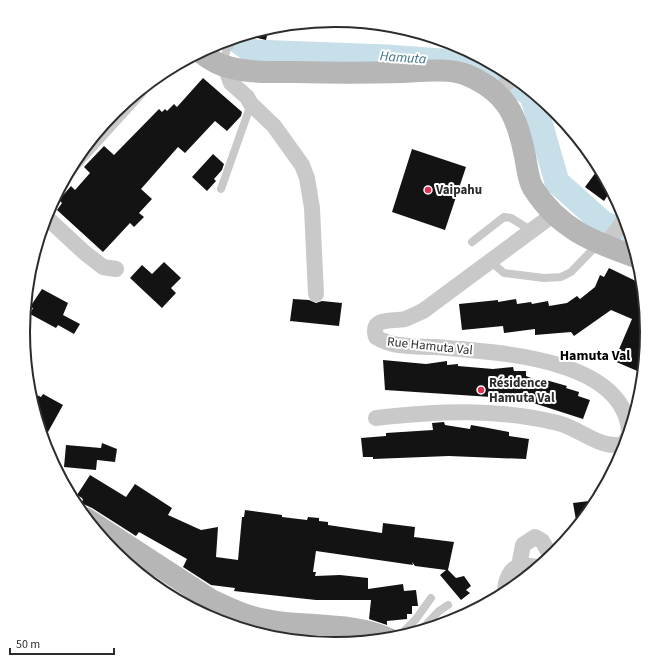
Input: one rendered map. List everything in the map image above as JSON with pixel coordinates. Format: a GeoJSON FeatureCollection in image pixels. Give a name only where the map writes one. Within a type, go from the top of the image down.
{"type":"FeatureCollection","features":[{"type":"Feature","properties":{"kind":"main road"},"geometry":{"type":"LineString","coordinates":[[205,56],[208,59],[225,60],[231,68],[265,72],[343,74],[434,71],[464,74],[482,82],[505,85],[509,108],[520,129],[533,188],[554,214],[573,231],[629,254]]}},
{"type":"Feature","properties":{"kind":"main road"},"geometry":{"type":"LineString","coordinates":[[104,532],[206,606],[251,617],[267,628],[363,631],[373,634]]}},
{"type":"Feature","properties":{"kind":"street"},"geometry":{"type":"LineString","coordinates":[[225,60],[231,83],[263,114],[285,141],[302,165],[308,178],[312,208],[316,294]]}},
{"type":"Feature","properties":{"kind":"street","name":"Rue Hamuta Val"},"geometry":{"type":"LineString","coordinates":[[554,214],[423,311],[405,319],[382,321],[376,325],[374,331],[376,337],[391,344],[482,352],[530,358],[562,365],[588,375],[614,397],[622,408],[627,419]]}},
{"type":"Feature","properties":{"kind":"street"},"geometry":{"type":"LineString","coordinates":[[51,221],[102,267],[116,269]]}},
{"type":"Feature","properties":{"kind":"street"},"geometry":{"type":"LineString","coordinates":[[605,243],[620,225]]}},
{"type":"Feature","properties":{"kind":"street"},"geometry":{"type":"LineString","coordinates":[[376,418],[461,411],[498,413],[560,424],[613,446],[617,445]]}},
{"type":"Feature","properties":{"kind":"street"},"geometry":{"type":"LineString","coordinates":[[505,585],[510,575],[519,566],[523,546],[535,537],[542,541],[548,550]]}},
{"type":"Feature","properties":{"kind":"street"},"geometry":{"type":"LineString","coordinates":[[519,566],[530,566]]}},
{"type":"Feature","properties":{"kind":"lane"},"geometry":{"type":"LineString","coordinates":[[225,60],[234,44]]}},
{"type":"Feature","properties":{"kind":"lane"},"geometry":{"type":"LineString","coordinates":[[221,189],[251,104]]}},
{"type":"Feature","properties":{"kind":"lane"},"geometry":{"type":"LineString","coordinates":[[472,242],[504,217],[511,218],[532,231]]}},
{"type":"Feature","properties":{"kind":"lane"},"geometry":{"type":"LineString","coordinates":[[491,262],[504,273],[544,278],[562,277],[571,272],[605,243]]}},
{"type":"Feature","properties":{"kind":"lane"},"geometry":{"type":"LineString","coordinates":[[407,628],[416,619],[431,598]]}},
{"type":"Feature","properties":{"kind":"lane"},"geometry":{"type":"LineString","coordinates":[[428,622],[439,611],[448,605]]}},
{"type":"Feature","properties":{"kind":"building"},"geometry":{"type":"Polygon","coordinates":[[[267,35],[266,40],[255,37],[267,35]]]}},
{"type":"Feature","properties":{"kind":"building"},"geometry":{"type":"Polygon","coordinates":[[[203,78],[242,112],[241,116],[227,131],[215,121],[185,153],[178,147],[141,189],[152,199],[139,213],[144,217],[134,227],[130,223],[103,252],[57,210],[62,203],[59,200],[60,198],[71,186],[75,190],[90,173],[84,167],[104,146],[114,155],[159,109],[162,112],[165,109],[167,111],[174,104],[177,107],[203,78]]]}},
{"type":"Feature","properties":{"kind":"building","name":"Vaipahu"},"geometry":{"type":"Polygon","coordinates":[[[412,149],[466,167],[445,230],[392,212],[412,149]]]}},
{"type":"Feature","properties":{"kind":"building"},"geometry":{"type":"Polygon","coordinates":[[[213,154],[224,164],[222,170],[214,179],[216,181],[207,191],[192,177],[213,154]]]}},
{"type":"Feature","properties":{"kind":"building"},"geometry":{"type":"Polygon","coordinates":[[[595,174],[607,196],[604,201],[585,187],[595,174]]]}},
{"type":"Feature","properties":{"kind":"building"},"geometry":{"type":"Polygon","coordinates":[[[164,262],[181,278],[171,288],[176,293],[162,308],[130,278],[142,265],[152,274],[164,262]]]}},
{"type":"Feature","properties":{"kind":"building"},"geometry":{"type":"Polygon","coordinates":[[[609,268],[635,281],[640,332],[637,371],[614,361],[632,319],[611,310],[574,336],[571,332],[535,335],[535,329],[504,333],[503,326],[462,330],[459,304],[498,300],[498,302],[516,299],[517,304],[531,302],[532,304],[548,301],[549,306],[567,303],[577,296],[580,299],[595,287],[600,275],[604,277],[609,268]]]}},
{"type":"Feature","properties":{"kind":"building"},"geometry":{"type":"Polygon","coordinates":[[[42,289],[68,303],[63,315],[80,324],[74,334],[58,325],[56,328],[30,314],[33,308],[31,306],[42,289]]]}},
{"type":"Feature","properties":{"kind":"building"},"geometry":{"type":"Polygon","coordinates":[[[293,299],[309,300],[316,303],[322,301],[342,303],[339,326],[290,321],[293,299]]]}},
{"type":"Feature","properties":{"kind":"building","name":"Résidence Hamuta Val"},"geometry":{"type":"Polygon","coordinates":[[[383,360],[426,364],[447,361],[447,365],[458,364],[458,366],[493,369],[513,367],[514,371],[526,371],[526,376],[544,383],[546,380],[567,386],[566,388],[579,392],[578,396],[590,400],[583,419],[521,399],[385,390],[383,360]]]}},
{"type":"Feature","properties":{"kind":"building"},"geometry":{"type":"Polygon","coordinates":[[[36,394],[41,397],[43,394],[63,405],[47,433],[36,394]]]}},
{"type":"Feature","properties":{"kind":"building","name":"Résidence Hamuta Val"},"geometry":{"type":"Polygon","coordinates":[[[444,422],[445,425],[470,429],[471,425],[509,432],[509,436],[529,439],[526,459],[449,456],[373,459],[373,457],[363,457],[361,438],[386,436],[386,433],[433,430],[432,423],[444,422]]]}},
{"type":"Feature","properties":{"kind":"building"},"geometry":{"type":"Polygon","coordinates":[[[102,443],[117,449],[115,462],[97,460],[96,470],[64,467],[66,445],[101,448],[102,443]]]}},
{"type":"Feature","properties":{"kind":"building"},"geometry":{"type":"Polygon","coordinates":[[[90,475],[126,497],[135,484],[172,508],[168,515],[201,530],[218,527],[216,557],[238,560],[242,517],[244,517],[245,510],[307,520],[308,517],[319,518],[319,521],[328,522],[328,525],[382,533],[383,523],[415,527],[414,537],[454,542],[448,570],[456,578],[464,576],[471,586],[466,590],[470,593],[461,600],[440,575],[446,570],[415,566],[412,562],[413,565],[316,551],[313,572],[316,572],[315,576],[340,575],[368,578],[368,589],[403,584],[404,591],[416,590],[418,606],[412,606],[412,614],[407,614],[407,619],[387,621],[387,625],[369,619],[371,600],[316,600],[234,591],[235,588],[211,585],[183,567],[187,559],[139,532],[136,536],[83,504],[82,498],[77,495],[90,475]]]}},
{"type":"Feature","properties":{"kind":"building"},"geometry":{"type":"Polygon","coordinates":[[[588,501],[576,518],[573,503],[588,501]]]}},
{"type":"Feature","properties":{"kind":"waterway","name":"Hamuta"},"geometry":{"type":"LineString","coordinates":[[239,42],[253,52],[387,57],[479,64]]}},
{"type":"Feature","properties":{"kind":"waterway","name":"Hamuta"},"geometry":{"type":"LineString","coordinates":[[534,101],[557,182],[603,223],[622,231]]}},
{"type":"Feature","properties":{"kind":"place","name":"Vaipahu"},"geometry":{"type":"Point","coordinates":[428,190]}},
{"type":"Feature","properties":{"kind":"place","name":"Résidence Hamuta Val"},"geometry":{"type":"Point","coordinates":[481,390]}},
{"type":"Feature","properties":{"kind":"district","name":"Hamuta Val"},"geometry":{"type":"Point","coordinates":[595,356]}}]}
